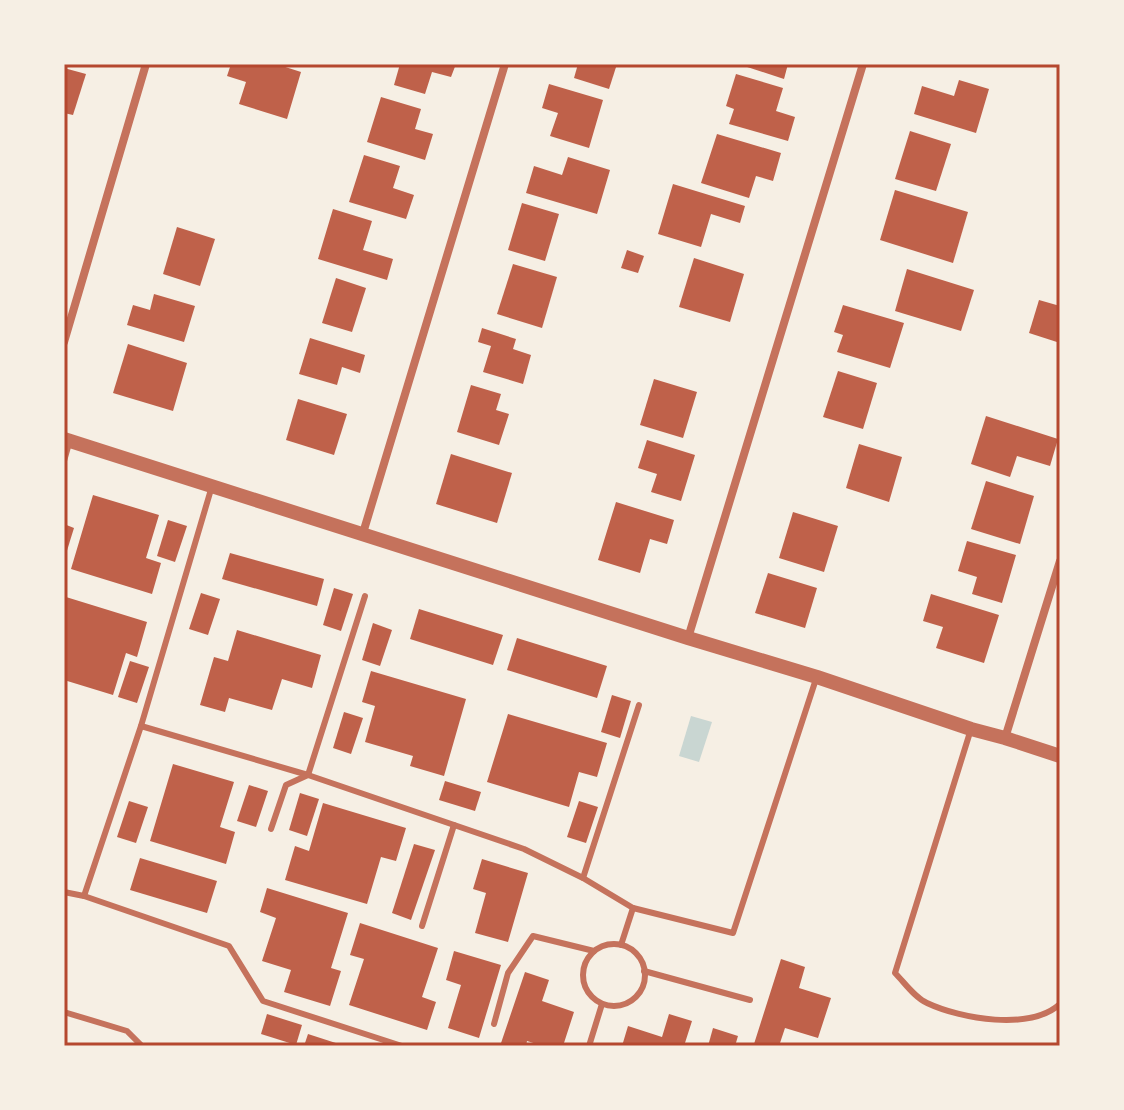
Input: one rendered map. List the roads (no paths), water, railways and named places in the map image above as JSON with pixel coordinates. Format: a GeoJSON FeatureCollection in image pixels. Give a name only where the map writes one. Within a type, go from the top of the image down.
{"type":"FeatureCollection","features":[{"type":"Feature","properties":{"kind":"street"},"geometry":{"type":"LineString","coordinates":[[64,342],[146,64]]}},
{"type":"Feature","properties":{"kind":"street"},"geometry":{"type":"LineString","coordinates":[[363,533],[505,64]]}},
{"type":"Feature","properties":{"kind":"street"},"geometry":{"type":"LineString","coordinates":[[688,638],[863,64]]}},
{"type":"Feature","properties":{"kind":"street"},"geometry":{"type":"LineString","coordinates":[[67,440],[1060,756]]}},
{"type":"Feature","properties":{"kind":"street"},"geometry":{"type":"LineString","coordinates":[[1005,738],[1060,561]]}},
{"type":"Feature","properties":{"kind":"lane"},"geometry":{"type":"LineString","coordinates":[[64,461],[67,440]]}},
{"type":"Feature","properties":{"kind":"lane"},"geometry":{"type":"LineString","coordinates":[[84,896],[141,726],[212,486]]}},
{"type":"Feature","properties":{"kind":"lane"},"geometry":{"type":"LineString","coordinates":[[271,829],[286,785],[308,775],[365,596]]}},
{"type":"Feature","properties":{"kind":"lane"},"geometry":{"type":"LineString","coordinates":[[141,726],[308,775],[524,849],[583,878],[633,908],[733,933],[817,677]]}},
{"type":"Feature","properties":{"kind":"lane"},"geometry":{"type":"LineString","coordinates":[[583,878],[639,705]]}},
{"type":"Feature","properties":{"kind":"lane"},"geometry":{"type":"LineString","coordinates":[[971,729],[895,973],[924,1003],[973,1018],[1020,1020],[1055,1009],[1060,1004]]}},
{"type":"Feature","properties":{"kind":"lane"},"geometry":{"type":"LineString","coordinates":[[422,926],[454,825]]}},
{"type":"Feature","properties":{"kind":"lane"},"geometry":{"type":"LineString","coordinates":[[64,892],[84,896],[229,946],[263,1001],[402,1046]]}},
{"type":"Feature","properties":{"kind":"lane"},"geometry":{"type":"LineString","coordinates":[[621,945],[633,908]]}},
{"type":"Feature","properties":{"kind":"lane"},"geometry":{"type":"LineString","coordinates":[[494,1024],[508,973],[533,936],[594,951]]}},
{"type":"Feature","properties":{"kind":"lane"},"geometry":{"type":"LineString","coordinates":[[621,945],[637,954],[644,980],[636,996],[620,1005],[602,1004],[588,993],[583,976],[584,966],[594,951],[602,946],[621,945]]}},
{"type":"Feature","properties":{"kind":"lane"},"geometry":{"type":"LineString","coordinates":[[644,971],[750,1000]]}},
{"type":"Feature","properties":{"kind":"lane"},"geometry":{"type":"LineString","coordinates":[[589,1046],[602,1004]]}},
{"type":"Feature","properties":{"kind":"lane"},"geometry":{"type":"LineString","coordinates":[[64,1012],[127,1031],[142,1046]]}}]}
